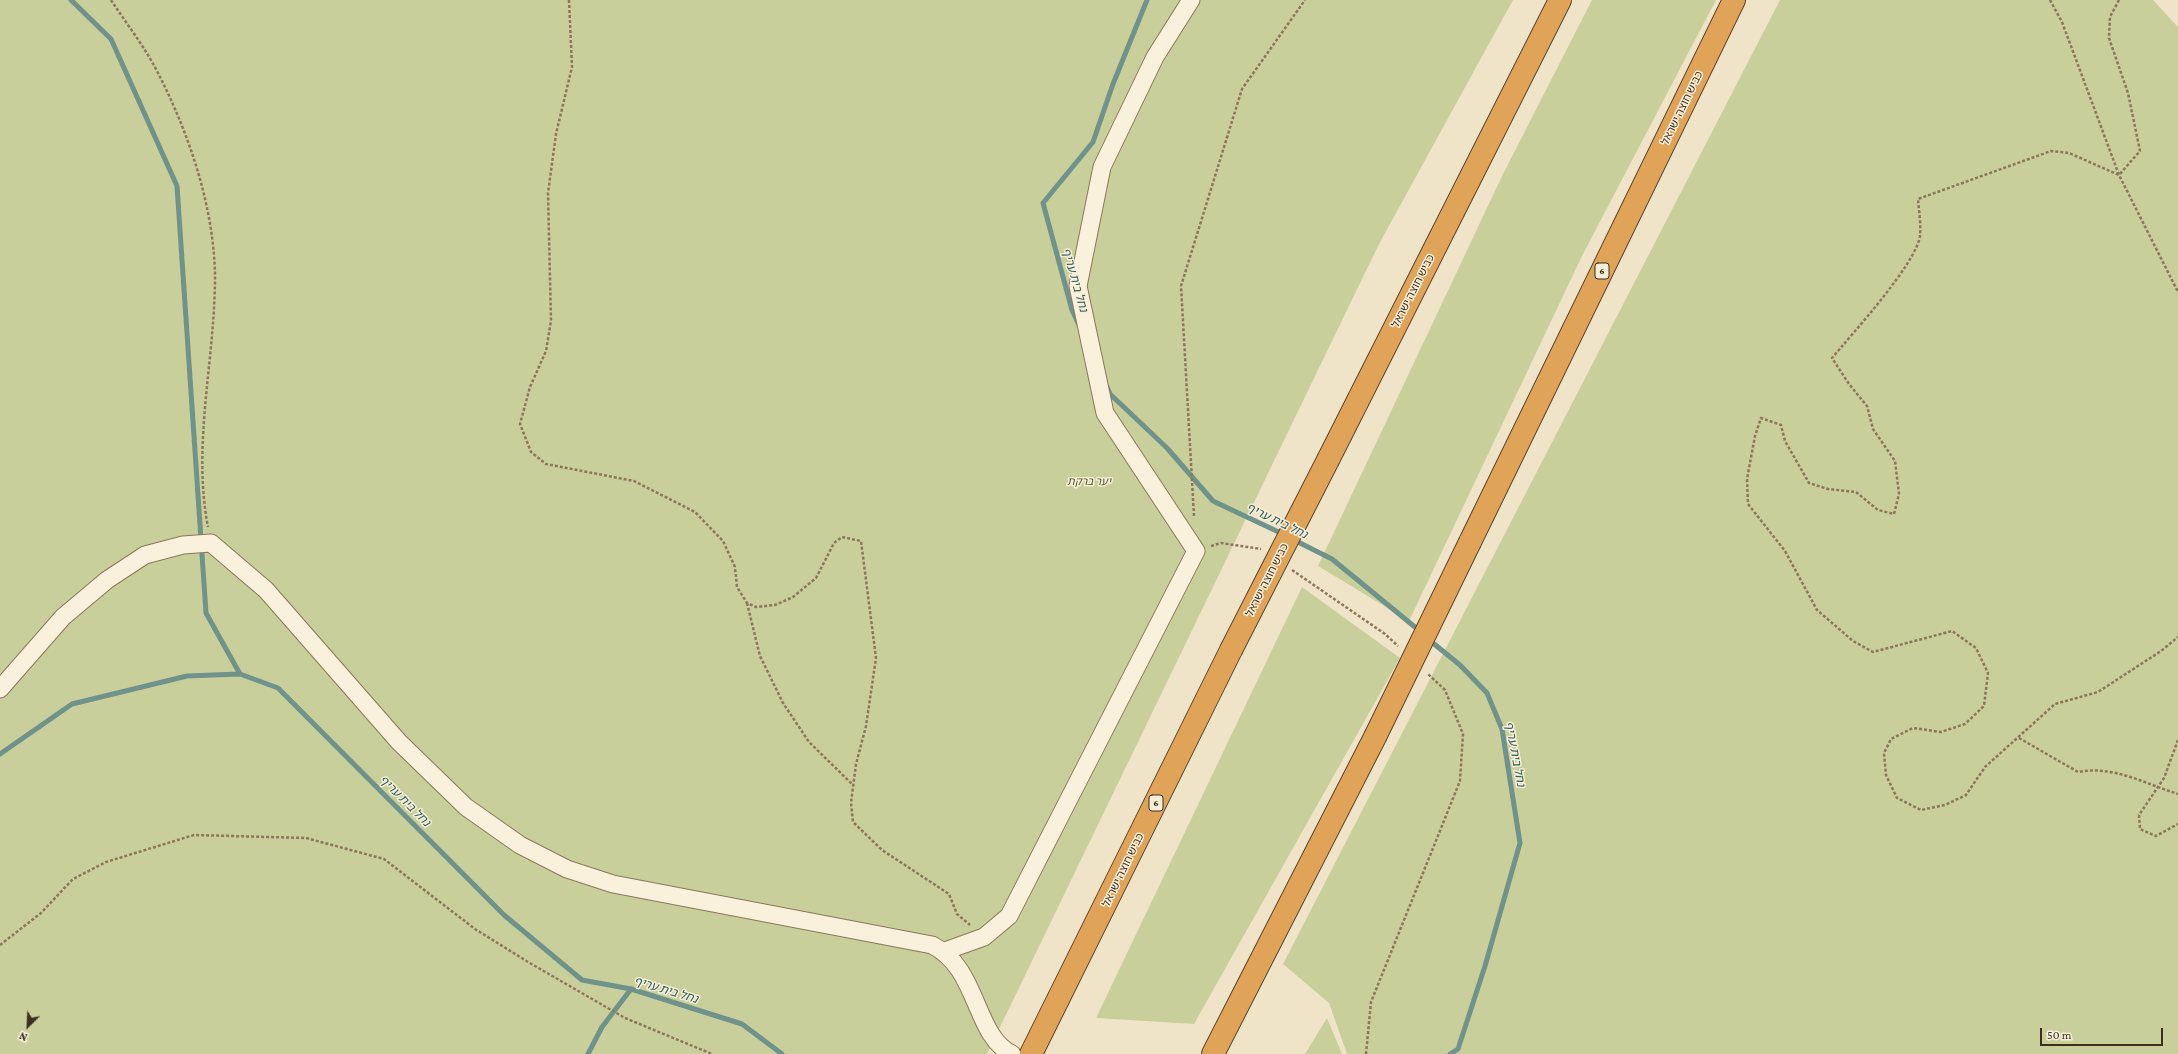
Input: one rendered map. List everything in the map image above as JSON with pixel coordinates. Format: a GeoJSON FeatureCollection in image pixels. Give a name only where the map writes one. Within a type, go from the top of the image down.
{"type":"FeatureCollection","features":[{"type":"Feature","properties":{"kind":"highway","name":"כביש חוצה ישראל"},"geometry":{"type":"LineString","coordinates":[[1031,1054],[1231,650],[1560,0]]}},
{"type":"Feature","properties":{"kind":"highway","name":"כביש חוצה ישראל"},"geometry":{"type":"LineString","coordinates":[[1213,1054],[1248,983],[1376,737],[1734,0]]}},
{"type":"Feature","properties":{"kind":"street"},"geometry":{"type":"LineString","coordinates":[[945,951],[984,937],[1009,916],[1196,551],[1104,413],[1078,286],[1102,167],[1156,57],[1191,0]]}},
{"type":"Feature","properties":{"kind":"street"},"geometry":{"type":"LineString","coordinates":[[0,689],[63,617],[107,580],[145,556],[183,545],[211,543],[266,590],[399,742],[466,807],[520,845],[567,869],[613,884],[932,946],[945,951],[968,980],[979,1010],[995,1040],[1012,1054]]}},
{"type":"Feature","properties":{"kind":"path"},"geometry":{"type":"LineString","coordinates":[[111,0],[157,70],[191,149],[207,201],[215,276],[202,461],[203,502],[211,543]]}},
{"type":"Feature","properties":{"kind":"path"},"geometry":{"type":"LineString","coordinates":[[569,0],[572,68],[556,134],[548,193],[551,321],[546,350],[530,387],[520,424],[523,434],[531,452],[546,464],[634,481],[695,512],[723,540],[735,567],[737,587],[747,603],[760,656],[784,703],[809,742],[854,786]]}},
{"type":"Feature","properties":{"kind":"path"},"geometry":{"type":"LineString","coordinates":[[1194,520],[1181,286],[1242,89],[1305,0]]}},
{"type":"Feature","properties":{"kind":"path"},"geometry":{"type":"LineString","coordinates":[[2050,0],[2062,22],[2119,175],[2178,292]]}},
{"type":"Feature","properties":{"kind":"path"},"geometry":{"type":"LineString","coordinates":[[2119,0],[2110,17],[2109,38],[2128,93],[2140,151],[2119,175]]}},
{"type":"Feature","properties":{"kind":"path"},"geometry":{"type":"LineString","coordinates":[[2119,175],[2069,153],[2051,151],[1918,199],[1920,237],[1909,261],[1870,314],[1832,358],[1849,384],[1867,406],[1873,429],[1895,461],[1899,494],[1894,514],[1878,510],[1856,492],[1828,488],[1809,483],[1785,441],[1781,425],[1761,418],[1755,436],[1747,479],[1748,504],[1785,551],[1817,610],[1853,642],[1873,652],[1952,631],[1976,648],[1988,673],[1984,706],[1965,724],[1941,732],[1913,728],[1892,739],[1884,753],[1886,775],[1897,798],[1921,810],[1945,805],[1966,796],[1985,767],[2055,704],[2098,692],[2161,651],[2178,637]]}},
{"type":"Feature","properties":{"kind":"path"},"geometry":{"type":"LineString","coordinates":[[747,603],[756,607],[775,605],[793,597],[816,578],[834,543],[842,538],[861,541],[876,658],[866,726],[856,764],[851,803],[853,822],[882,850],[949,894],[957,914],[984,937]]}},
{"type":"Feature","properties":{"kind":"path"},"geometry":{"type":"LineString","coordinates":[[2019,738],[2078,772],[2090,769],[2125,774],[2178,794]]}},
{"type":"Feature","properties":{"kind":"path"},"geometry":{"type":"LineString","coordinates":[[2178,740],[2164,778],[2138,815],[2140,829],[2156,836],[2178,824]]}},
{"type":"Feature","properties":{"kind":"path"},"geometry":{"type":"LineString","coordinates":[[0,945],[41,912],[73,879],[106,862],[194,835],[306,838],[384,859],[475,929],[528,962],[625,1018],[712,1054]]}},
{"type":"Feature","properties":{"kind":"green space","name":"יער ברקת"},"geometry":{"type":"Polygon","coordinates":[[[0,0],[1513,0],[1379,244],[987,1054],[0,1054],[0,0]]]}},
{"type":"Feature","properties":{"kind":"green space"},"geometry":{"type":"Polygon","coordinates":[[[1592,0],[1716,0],[1582,256],[1409,621],[1318,566],[1503,174],[1592,0]]]}},
{"type":"Feature","properties":{"kind":"green space"},"geometry":{"type":"Polygon","coordinates":[[[1780,0],[2153,0],[2178,27],[2178,1054],[1347,1054],[1329,1003],[1283,964],[1780,0]]]}},
{"type":"Feature","properties":{"kind":"green space"},"geometry":{"type":"Polygon","coordinates":[[[1302,587],[1400,658],[1194,1024],[1096,1018],[1302,587]]]}},
{"type":"Feature","properties":{"kind":"green space"},"geometry":{"type":"Polygon","coordinates":[[[1327,1018],[1342,1054],[1305,1054],[1327,1018]]]}},
{"type":"Feature","properties":{"kind":"waterway"},"geometry":{"type":"LineString","coordinates":[[71,0],[111,39],[177,186],[206,613],[240,674]]}},
{"type":"Feature","properties":{"kind":"waterway","name":"נחל בית עריף"},"geometry":{"type":"LineString","coordinates":[[1079,325],[1072,310],[1043,203],[1093,142],[1113,84],[1147,0]]}},
{"type":"Feature","properties":{"kind":"waterway","name":"נחל בית עריף"},"geometry":{"type":"LineString","coordinates":[[1107,387],[1110,394],[1167,448],[1213,501],[1285,535]]}},
{"type":"Feature","properties":{"kind":"waterway","name":"נחל בית עריף"},"geometry":{"type":"LineString","coordinates":[[1294,540],[1332,559],[1421,632]]}},
{"type":"Feature","properties":{"kind":"waterway","name":"נחל בית עריף"},"geometry":{"type":"LineString","coordinates":[[1428,639],[1460,665],[1487,693],[1502,729],[1520,843],[1485,966],[1458,1049],[1450,1054]]}},
{"type":"Feature","properties":{"kind":"waterway","name":"נחל בית עריף"},"geometry":{"type":"LineString","coordinates":[[0,754],[72,704],[187,676],[240,674],[278,688],[504,915],[582,980],[631,989],[742,1024],[782,1054]]}},
{"type":"Feature","properties":{"kind":"waterway"},"geometry":{"type":"LineString","coordinates":[[588,1054],[602,1027],[631,989]]}}]}
